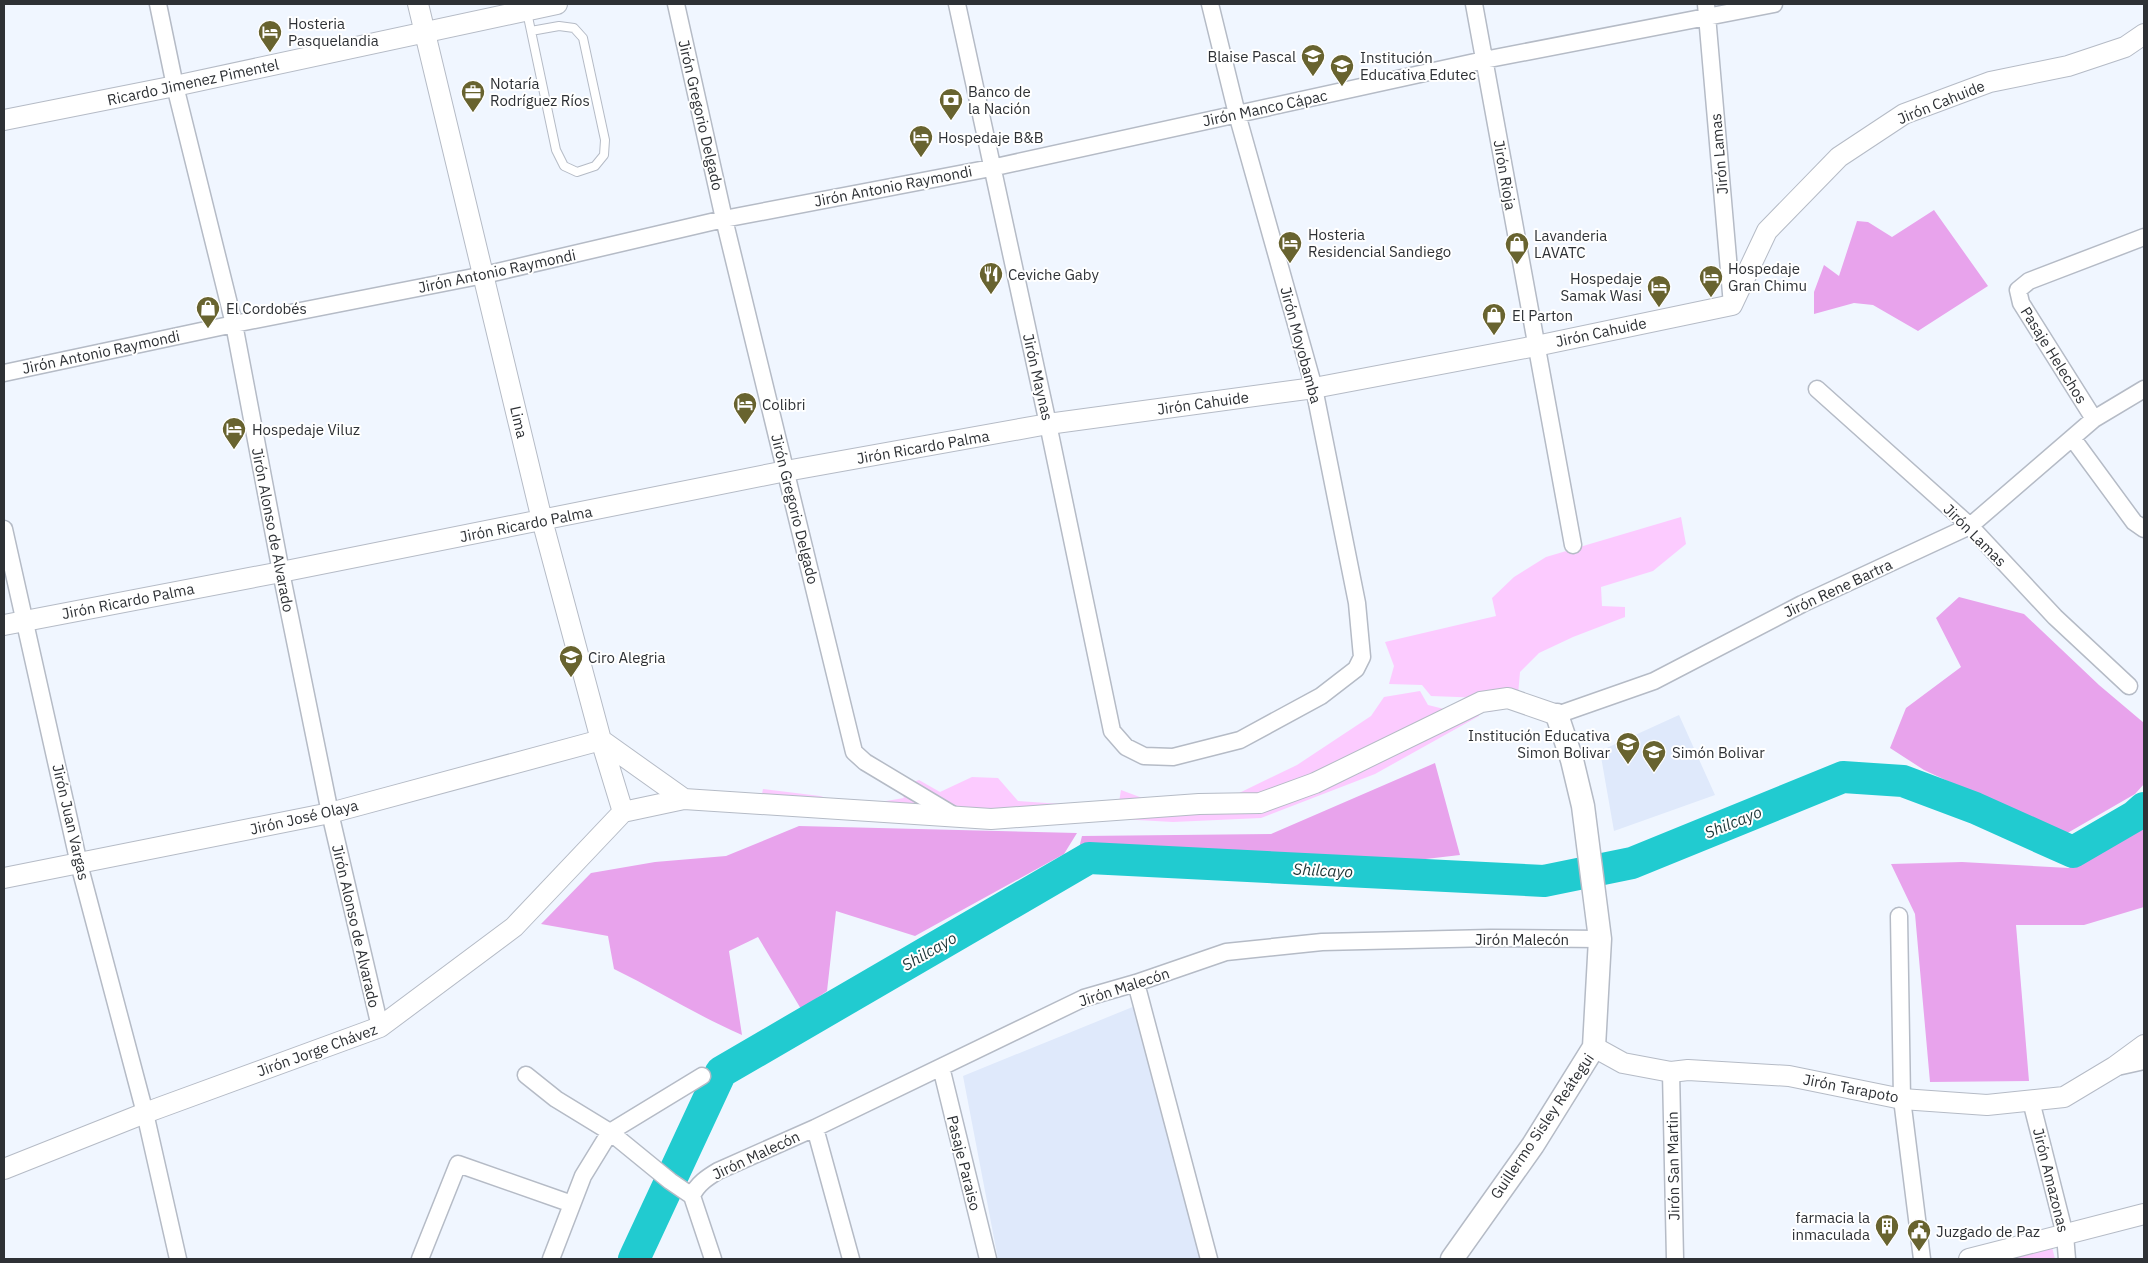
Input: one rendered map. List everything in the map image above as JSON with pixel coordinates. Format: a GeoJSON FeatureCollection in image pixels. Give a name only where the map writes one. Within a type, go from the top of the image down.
{"type":"FeatureCollection","features":[{"type":"Feature","properties":{"kind":"main road","name":"Guillermo Sisley Reátegui"},"geometry":{"type":"LineString","coordinates":[[1452,1259],[1533,1145],[1594,1047],[1600,939],[1583,806],[1572,760],[1557,715]]}},
{"type":"Feature","properties":{"kind":"street","name":"Jirón Alonso de Alvarado"},"geometry":{"type":"LineString","coordinates":[[158,4],[175,86],[234,324],[281,572],[330,813],[380,1027]]}},
{"type":"Feature","properties":{"kind":"street","name":"Lima"},"geometry":{"type":"LineString","coordinates":[[418,4],[542,520],[622,812]]}},
{"type":"Feature","properties":{"kind":"street","name":"Ricardo Jimenez Pimentel"},"geometry":{"type":"LineString","coordinates":[[4,120],[175,86],[557,4]]}},
{"type":"Feature","properties":{"kind":"street","name":"Jirón Gregorio Delgado"},"geometry":{"type":"LineString","coordinates":[[676,4],[724,219],[854,752],[865,762],[955,816]]}},
{"type":"Feature","properties":{"kind":"street","name":"Jirón Maynas"},"geometry":{"type":"LineString","coordinates":[[956,4],[1048,424],[1112,731],[1126,747]]}},
{"type":"Feature","properties":{"kind":"street","name":"Jirón Moyobamba"},"geometry":{"type":"LineString","coordinates":[[1126,747],[1144,756],[1173,757],[1240,740],[1321,696],[1356,669],[1362,657],[1357,603],[1314,388],[1237,114],[1210,4]]}},
{"type":"Feature","properties":{"kind":"street","name":"Jirón Rioja"},"geometry":{"type":"LineString","coordinates":[[1474,4],[1573,545]]}},
{"type":"Feature","properties":{"kind":"street","name":"Jirón Manco Cápac"},"geometry":{"type":"LineString","coordinates":[[991,168],[1707,10],[1774,4]]}},
{"type":"Feature","properties":{"kind":"street","name":"Jirón Lamas"},"geometry":{"type":"LineString","coordinates":[[1707,10],[1732,305]]}},
{"type":"Feature","properties":{"kind":"street","name":"Jirón Cahuide"},"geometry":{"type":"LineString","coordinates":[[1048,424],[1314,388],[1536,346],[1732,305],[1767,231],[1839,157],[1855,146],[1904,114],[1990,82],[2068,66],[2125,47],[2144,34]]}},
{"type":"Feature","properties":{"kind":"street","name":"Jirón Antonio Raymondi"},"geometry":{"type":"LineString","coordinates":[[4,373],[234,324],[484,275],[724,219],[991,168]]}},
{"type":"Feature","properties":{"kind":"street","name":"Pasaje Helechos"},"geometry":{"type":"LineString","coordinates":[[2094,419],[2021,302],[2018,290],[2029,281],[2144,237]]}},
{"type":"Feature","properties":{"kind":"street","name":"Jirón Lamas"},"geometry":{"type":"LineString","coordinates":[[1817,389],[1970,526],[2055,617],[2129,686]]}},
{"type":"Feature","properties":{"kind":"street","name":"Jirón Rene Bartra"},"geometry":{"type":"LineString","coordinates":[[1557,715],[1654,681],[1802,604],[1970,526],[2094,419],[2144,389]]}},
{"type":"Feature","properties":{"kind":"street","name":"Jirón Ricardo Palma"},"geometry":{"type":"LineString","coordinates":[[4,625],[786,472],[1048,424]]}},
{"type":"Feature","properties":{"kind":"street"},"geometry":{"type":"LineString","coordinates":[[2072,439],[2134,522],[2144,529]]}},
{"type":"Feature","properties":{"kind":"street","name":"Jirón Juan Vargas"},"geometry":{"type":"LineString","coordinates":[[4,529],[80,864],[145,1112],[178,1259]]}},
{"type":"Feature","properties":{"kind":"street"},"geometry":{"type":"LineString","coordinates":[[622,812],[684,799],[991,819],[1200,804],[1260,803],[1315,783],[1481,702],[1508,698],[1557,715]]}},
{"type":"Feature","properties":{"kind":"street"},"geometry":{"type":"LineString","coordinates":[[601,740],[684,799]]}},
{"type":"Feature","properties":{"kind":"street","name":"Jirón José Olaya"},"geometry":{"type":"LineString","coordinates":[[4,878],[330,813],[601,740]]}},
{"type":"Feature","properties":{"kind":"street","name":"Jirón Jorge Chávez"},"geometry":{"type":"LineString","coordinates":[[4,1169],[145,1112],[380,1027],[514,926],[622,812]]}},
{"type":"Feature","properties":{"kind":"street"},"geometry":{"type":"LineString","coordinates":[[1899,916],[1902,1099],[1922,1259]]}},
{"type":"Feature","properties":{"kind":"street","name":"Jirón Malecón"},"geometry":{"type":"LineString","coordinates":[[692,1196],[695,1189],[718,1171],[815,1128],[1084,998],[1136,983],[1226,952],[1322,942],[1491,938],[1600,939]]}},
{"type":"Feature","properties":{"kind":"street"},"geometry":{"type":"LineString","coordinates":[[1136,983],[1209,1259]]}},
{"type":"Feature","properties":{"kind":"street","name":"Jirón Tarapoto"},"geometry":{"type":"LineString","coordinates":[[1594,1047],[1623,1063],[1671,1072],[1688,1070],[1789,1076],[1902,1099],[1986,1105],[2064,1097],[2114,1067],[2144,1045]]}},
{"type":"Feature","properties":{"kind":"street"},"geometry":{"type":"LineString","coordinates":[[2114,1067],[2144,1061]]}},
{"type":"Feature","properties":{"kind":"street","name":"Pasaje Paraiso"},"geometry":{"type":"LineString","coordinates":[[941,1067],[988,1259]]}},
{"type":"Feature","properties":{"kind":"street","name":"Jirón San Martin"},"geometry":{"type":"LineString","coordinates":[[1671,1072],[1674,1259]]}},
{"type":"Feature","properties":{"kind":"street"},"geometry":{"type":"LineString","coordinates":[[526,1075],[556,1099],[615,1136],[692,1196],[713,1259]]}},
{"type":"Feature","properties":{"kind":"street"},"geometry":{"type":"LineString","coordinates":[[551,1259],[583,1176],[615,1136],[702,1076]]}},
{"type":"Feature","properties":{"kind":"street","name":"Jirón Amazonas"},"geometry":{"type":"LineString","coordinates":[[2031,1101],[2065,1235],[2067,1259]]}},
{"type":"Feature","properties":{"kind":"street"},"geometry":{"type":"LineString","coordinates":[[815,1128],[851,1259]]}},
{"type":"Feature","properties":{"kind":"street"},"geometry":{"type":"LineString","coordinates":[[420,1259],[458,1164],[572,1204]]}},
{"type":"Feature","properties":{"kind":"street"},"geometry":{"type":"LineString","coordinates":[[1969,1259],[2144,1214]]}},
{"type":"Feature","properties":{"kind":"lane"},"geometry":{"type":"LineString","coordinates":[[526,10],[530,31],[556,150],[564,166],[577,172],[595,166],[604,155],[605,140],[583,38],[574,28],[567,27],[559,26],[530,31]]}},
{"type":"Feature","properties":{"kind":"shaded area"},"geometry":{"type":"Polygon","coordinates":[[[1934,210],[1988,286],[1918,331],[1873,305],[1854,303],[1814,314],[1814,292],[1824,265],[1839,276],[1857,221],[1868,222],[1892,237],[1934,210]]]}},
{"type":"Feature","properties":{"kind":"shaded area"},"geometry":{"type":"Polygon","coordinates":[[[1681,517],[1686,544],[1653,571],[1601,587],[1602,606],[1625,607],[1625,617],[1573,637],[1539,653],[1520,672],[1518,695],[1508,708],[1489,712],[1483,698],[1431,696],[1422,685],[1389,684],[1394,666],[1385,642],[1496,616],[1492,598],[1514,577],[1546,557],[1681,517]]]}},
{"type":"Feature","properties":{"kind":"shaded area"},"geometry":{"type":"Polygon","coordinates":[[[1959,597],[2024,614],[2099,685],[2144,723],[2144,784],[2135,794],[2064,835],[1924,770],[1890,748],[1906,708],[1961,667],[1936,618],[1959,597]]]}},
{"type":"Feature","properties":{"kind":"shaded area"},"geometry":{"type":"Polygon","coordinates":[[[1420,691],[1428,705],[1456,712],[1480,706],[1479,716],[1375,774],[1261,818],[1173,822],[761,799],[763,789],[820,796],[833,800],[874,803],[904,798],[899,787],[919,780],[940,792],[972,777],[998,778],[1018,801],[1118,808],[1121,790],[1145,799],[1237,794],[1297,765],[1371,716],[1384,697],[1420,691]]]}},
{"type":"Feature","properties":{"kind":"shaded area","name":"Simón Bolivar"},"geometry":{"type":"Polygon","coordinates":[[[1679,715],[1715,795],[1614,831],[1600,751],[1679,715]]]}},
{"type":"Feature","properties":{"kind":"shaded area"},"geometry":{"type":"Polygon","coordinates":[[[1435,763],[1460,855],[1400,862],[1184,851],[1078,852],[1082,836],[1271,834],[1435,763]]]}},
{"type":"Feature","properties":{"kind":"shaded area"},"geometry":{"type":"Polygon","coordinates":[[[2144,813],[2144,907],[2084,925],[2016,925],[2029,1081],[1930,1082],[1915,914],[1891,864],[1962,862],[2069,868],[2144,813]]]}},
{"type":"Feature","properties":{"kind":"shaded area"},"geometry":{"type":"Polygon","coordinates":[[[799,826],[1077,833],[1064,854],[915,936],[836,911],[827,991],[801,1009],[758,937],[729,951],[742,1035],[709,1020],[614,969],[608,936],[541,924],[591,873],[655,862],[726,856],[799,826]]]}},
{"type":"Feature","properties":{"kind":"shaded area"},"geometry":{"type":"Polygon","coordinates":[[[1135,1006],[1216,1259],[998,1259],[963,1076],[1135,1006]]]}},
{"type":"Feature","properties":{"kind":"shaded area"},"geometry":{"type":"Polygon","coordinates":[[[2052,1247],[2055,1259],[2000,1259],[2052,1247]]]}},
{"type":"Feature","properties":{"kind":"waterway","name":"Shilcayo"},"geometry":{"type":"LineString","coordinates":[[634,1259],[721,1072],[1089,858],[1544,881],[1632,863],[1843,777],[1903,781],[1975,808],[2073,852],[2135,816],[2144,808]]}},
{"type":"Feature","properties":{"kind":"place","name":"Hosteria Pasquelandia"},"geometry":{"type":"Point","coordinates":[270,53]}},
{"type":"Feature","properties":{"kind":"place","name":"Blaise Pascal"},"geometry":{"type":"Point","coordinates":[1313,77]}},
{"type":"Feature","properties":{"kind":"place","name":"Institución Educativa Edutec"},"geometry":{"type":"Point","coordinates":[1342,87]}},
{"type":"Feature","properties":{"kind":"place","name":"Notaría Rodríguez Ríos"},"geometry":{"type":"Point","coordinates":[473,113]}},
{"type":"Feature","properties":{"kind":"place","name":"Banco de la Nación"},"geometry":{"type":"Point","coordinates":[951,121]}},
{"type":"Feature","properties":{"kind":"place","name":"Hospedaje B&B"},"geometry":{"type":"Point","coordinates":[921,158]}},
{"type":"Feature","properties":{"kind":"place","name":"Hosteria Residencial Sandiego"},"geometry":{"type":"Point","coordinates":[1290,264]}},
{"type":"Feature","properties":{"kind":"place","name":"Lavanderia LAVATC"},"geometry":{"type":"Point","coordinates":[1517,265]}},
{"type":"Feature","properties":{"kind":"place","name":"Ceviche Gaby"},"geometry":{"type":"Point","coordinates":[991,295]}},
{"type":"Feature","properties":{"kind":"place","name":"Hospedaje Gran Chimu"},"geometry":{"type":"Point","coordinates":[1711,298]}},
{"type":"Feature","properties":{"kind":"place","name":"Hospedaje Samak Wasi"},"geometry":{"type":"Point","coordinates":[1659,308]}},
{"type":"Feature","properties":{"kind":"place","name":"El Cordobés"},"geometry":{"type":"Point","coordinates":[208,329]}},
{"type":"Feature","properties":{"kind":"place","name":"El Parton"},"geometry":{"type":"Point","coordinates":[1494,336]}},
{"type":"Feature","properties":{"kind":"place","name":"Colibri"},"geometry":{"type":"Point","coordinates":[745,425]}},
{"type":"Feature","properties":{"kind":"place","name":"Hospedaje Viluz"},"geometry":{"type":"Point","coordinates":[234,450]}},
{"type":"Feature","properties":{"kind":"place","name":"Ciro Alegria"},"geometry":{"type":"Point","coordinates":[571,678]}},
{"type":"Feature","properties":{"kind":"place","name":"Institución Educativa Simon Bolivar"},"geometry":{"type":"Point","coordinates":[1628,765]}},
{"type":"Feature","properties":{"kind":"place","name":"Simón Bolivar"},"geometry":{"type":"Point","coordinates":[1654,773]}},
{"type":"Feature","properties":{"kind":"place","name":"farmacia la inmaculada"},"geometry":{"type":"Point","coordinates":[1887,1247]}},
{"type":"Feature","properties":{"kind":"place","name":"Juzgado de Paz"},"geometry":{"type":"Point","coordinates":[1919,1252]}}]}
